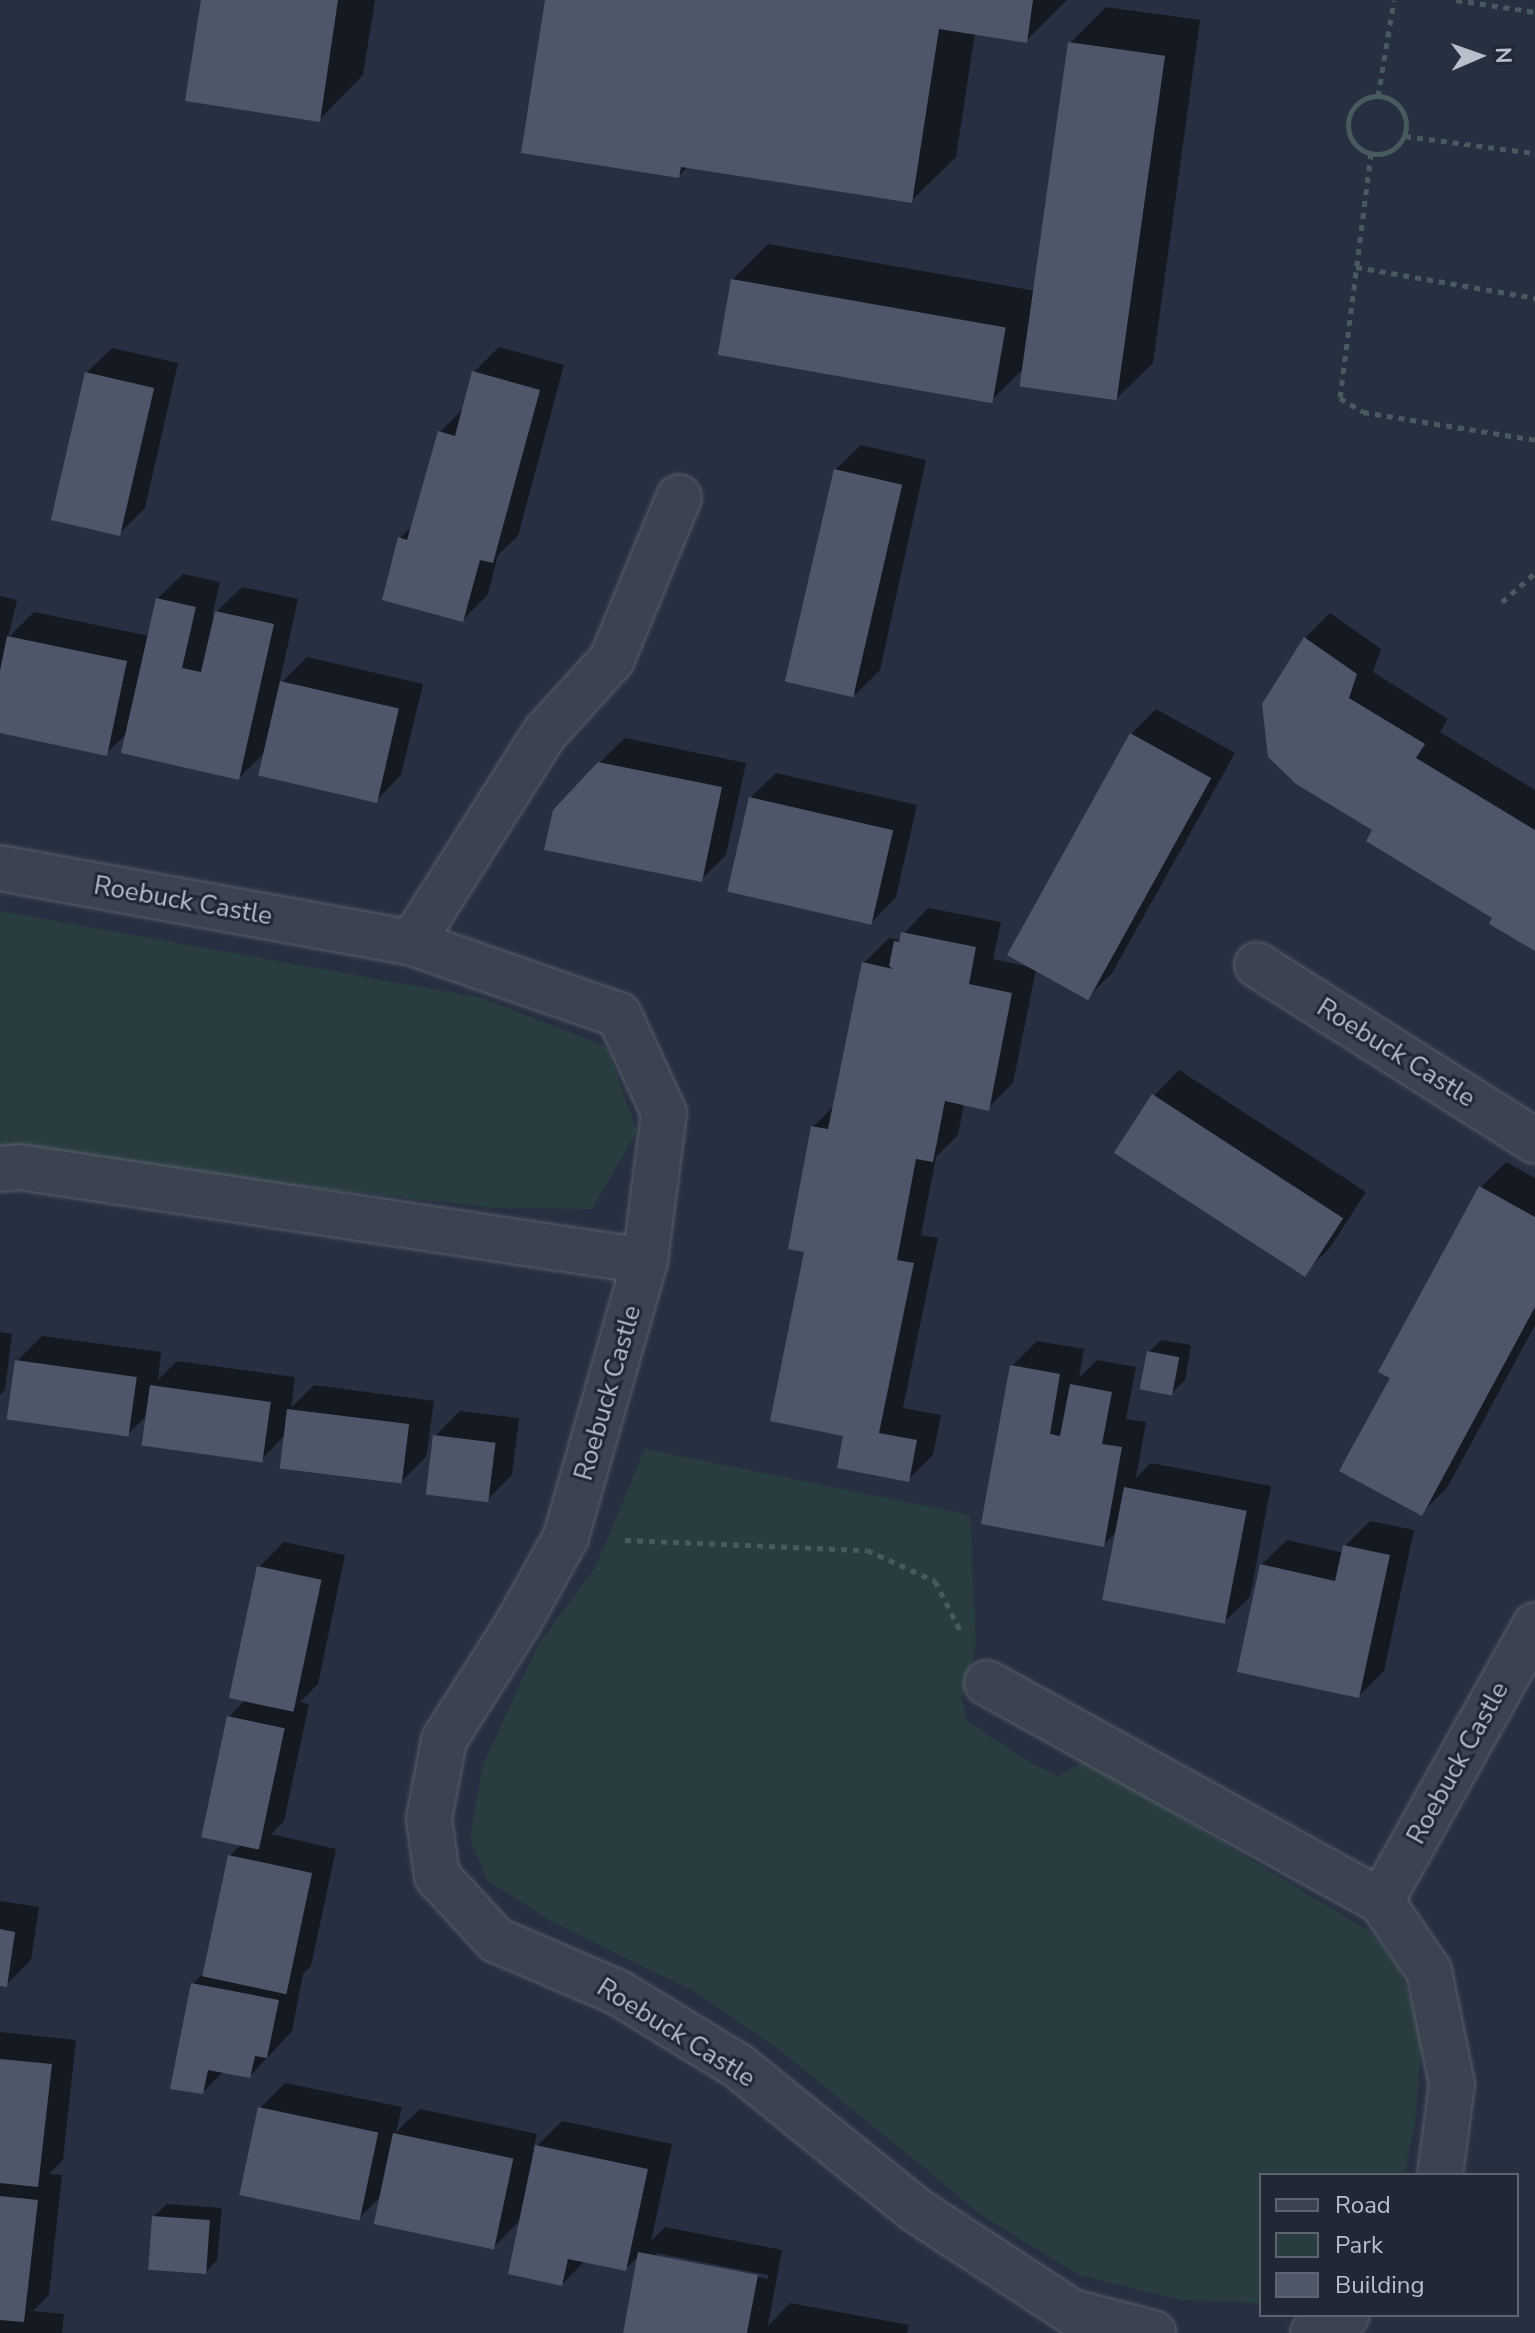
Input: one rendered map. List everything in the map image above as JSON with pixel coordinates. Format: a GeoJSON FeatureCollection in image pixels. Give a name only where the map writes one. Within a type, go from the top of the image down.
{"type":"FeatureCollection","features":[{"type":"Feature","properties":{"kind":"street"},"geometry":{"type":"LineString","coordinates":[[412,943],[545,733],[612,659],[679,497]]}},
{"type":"Feature","properties":{"kind":"street","name":"Roebuck Castle"},"geometry":{"type":"LineString","coordinates":[[0,868],[412,943],[619,1015],[664,1113],[645,1261],[566,1537],[517,1625],[444,1740],[429,1819],[437,1876],[496,1940],[617,1992],[738,2066],[916,2210],[1072,2312],[1153,2333]]}},
{"type":"Feature","properties":{"kind":"street","name":"Roebuck Castle"},"geometry":{"type":"LineString","coordinates":[[1257,965],[1535,1141]]}},
{"type":"Feature","properties":{"kind":"street"},"geometry":{"type":"LineString","coordinates":[[0,1169],[19,1167],[645,1261]]}},
{"type":"Feature","properties":{"kind":"street","name":"Roebuck Castle"},"geometry":{"type":"LineString","coordinates":[[1381,1901],[1535,1625]]}},
{"type":"Feature","properties":{"kind":"street"},"geometry":{"type":"LineString","coordinates":[[987,1683],[1381,1901],[1429,1971],[1452,2084],[1440,2173]]}},
{"type":"Feature","properties":{"kind":"street"},"geometry":{"type":"LineString","coordinates":[[1313,2333],[1343,2317]]}},
{"type":"Feature","properties":{"kind":"path"},"geometry":{"type":"LineString","coordinates":[[1378,96],[1394,0]]}},
{"type":"Feature","properties":{"kind":"path"},"geometry":{"type":"LineString","coordinates":[[1456,0],[1535,12]]}},
{"type":"Feature","properties":{"kind":"path"},"geometry":{"type":"LineString","coordinates":[[1378,96],[1391,99],[1404,114],[1405,136],[1395,149],[1382,156],[1359,149],[1350,136],[1349,116],[1360,100],[1378,96]]}},
{"type":"Feature","properties":{"kind":"path"},"geometry":{"type":"LineString","coordinates":[[1405,136],[1535,153]]}},
{"type":"Feature","properties":{"kind":"path"},"geometry":{"type":"LineString","coordinates":[[1371,153],[1340,398],[1363,412],[1535,440]]}},
{"type":"Feature","properties":{"kind":"path"},"geometry":{"type":"LineString","coordinates":[[1356,267],[1535,298]]}},
{"type":"Feature","properties":{"kind":"path"},"geometry":{"type":"LineString","coordinates":[[1502,602],[1535,573]]}},
{"type":"Feature","properties":{"kind":"path"},"geometry":{"type":"LineString","coordinates":[[566,1537],[867,1550],[935,1581],[987,1683]]}},
{"type":"Feature","properties":{"kind":"green space"},"geometry":{"type":"Polygon","coordinates":[[[0,911],[482,998],[607,1047],[637,1131],[592,1209],[496,1208],[34,1156],[0,1155],[0,911]]]}},
{"type":"Feature","properties":{"kind":"green space"},"geometry":{"type":"Polygon","coordinates":[[[645,1449],[970,1515],[976,1645],[962,1699],[967,1721],[1032,1764],[1058,1776],[1086,1760],[1372,1933],[1400,1970],[1422,2034],[1415,2123],[1404,2173],[1259,2173],[1259,2303],[1181,2300],[1079,2275],[983,2216],[781,2051],[694,1991],[549,1920],[487,1880],[470,1838],[483,1765],[539,1643],[595,1568],[645,1449]]]}},
{"type":"Feature","properties":{"kind":"building"},"geometry":{"type":"Polygon","coordinates":[[[201,0],[338,0],[320,122],[185,101],[201,0]]]}},
{"type":"Feature","properties":{"kind":"building"},"geometry":{"type":"Polygon","coordinates":[[[545,0],[1033,0],[1027,43],[939,29],[912,203],[681,167],[679,178],[521,153],[545,0]]]}},
{"type":"Feature","properties":{"kind":"building"},"geometry":{"type":"Polygon","coordinates":[[[1068,42],[1165,56],[1117,400],[1020,387],[1068,42]]]}},
{"type":"Feature","properties":{"kind":"building"},"geometry":{"type":"Polygon","coordinates":[[[731,279],[1006,327],[992,403],[718,355],[731,279]]]}},
{"type":"Feature","properties":{"kind":"building"},"geometry":{"type":"Polygon","coordinates":[[[472,371],[540,390],[493,563],[480,560],[463,622],[382,600],[398,537],[407,540],[438,431],[455,436],[472,371]]]}},
{"type":"Feature","properties":{"kind":"building"},"geometry":{"type":"Polygon","coordinates":[[[85,372],[154,388],[120,536],[51,520],[85,372]]]}},
{"type":"Feature","properties":{"kind":"building"},"geometry":{"type":"Polygon","coordinates":[[[834,469],[902,485],[853,697],[785,681],[834,469]]]}},
{"type":"Feature","properties":{"kind":"building"},"geometry":{"type":"Polygon","coordinates":[[[156,598],[196,607],[182,668],[201,672],[215,611],[274,624],[239,780],[121,753],[156,598]]]}},
{"type":"Feature","properties":{"kind":"building"},"geometry":{"type":"Polygon","coordinates":[[[7,636],[127,661],[107,756],[0,733],[0,671],[7,636]]]}},
{"type":"Feature","properties":{"kind":"building"},"geometry":{"type":"Polygon","coordinates":[[[1304,637],[1357,674],[1349,698],[1425,744],[1416,758],[1535,830],[1535,951],[1489,924],[1492,918],[1366,841],[1372,830],[1296,784],[1268,757],[1262,704],[1304,637]]]}},
{"type":"Feature","properties":{"kind":"building"},"geometry":{"type":"Polygon","coordinates":[[[280,681],[399,708],[377,803],[258,776],[280,681]]]}},
{"type":"Feature","properties":{"kind":"building"},"geometry":{"type":"Polygon","coordinates":[[[1130,733],[1211,778],[1088,1000],[1007,955],[1130,733]]]}},
{"type":"Feature","properties":{"kind":"building"},"geometry":{"type":"Polygon","coordinates":[[[598,762],[722,787],[702,882],[544,850],[553,810],[598,762]]]}},
{"type":"Feature","properties":{"kind":"building"},"geometry":{"type":"Polygon","coordinates":[[[749,797],[893,830],[871,925],[727,892],[749,797]]]}},
{"type":"Feature","properties":{"kind":"building"},"geometry":{"type":"Polygon","coordinates":[[[901,932],[976,947],[969,984],[1012,993],[989,1111],[945,1101],[933,1162],[916,1159],[897,1260],[914,1263],[879,1433],[917,1440],[909,1482],[837,1468],[843,1436],[770,1421],[804,1252],[788,1249],[811,1126],[828,1129],[862,962],[893,969],[889,966],[894,941],[899,942],[901,932]]]}},
{"type":"Feature","properties":{"kind":"building"},"geometry":{"type":"Polygon","coordinates":[[[1152,1094],[1343,1218],[1305,1277],[1114,1153],[1152,1094]]]}},
{"type":"Feature","properties":{"kind":"building"},"geometry":{"type":"Polygon","coordinates":[[[1479,1186],[1535,1217],[1535,1307],[1422,1516],[1339,1471],[1390,1378],[1378,1372],[1479,1186]]]}},
{"type":"Feature","properties":{"kind":"building"},"geometry":{"type":"Polygon","coordinates":[[[1147,1351],[1179,1357],[1172,1396],[1140,1389],[1147,1351]]]}},
{"type":"Feature","properties":{"kind":"building"},"geometry":{"type":"Polygon","coordinates":[[[15,1360],[137,1377],[128,1437],[7,1419],[15,1360]]]}},
{"type":"Feature","properties":{"kind":"building"},"geometry":{"type":"Polygon","coordinates":[[[1010,1365],[1060,1374],[1050,1434],[1060,1436],[1070,1384],[1112,1392],[1102,1444],[1122,1447],[1104,1547],[981,1524],[1010,1365]]]}},
{"type":"Feature","properties":{"kind":"building"},"geometry":{"type":"Polygon","coordinates":[[[150,1385],[271,1402],[262,1462],[142,1445],[150,1385]]]}},
{"type":"Feature","properties":{"kind":"building"},"geometry":{"type":"Polygon","coordinates":[[[287,1409],[409,1424],[402,1484],[280,1469],[287,1409]]]}},
{"type":"Feature","properties":{"kind":"building"},"geometry":{"type":"Polygon","coordinates":[[[433,1435],[496,1443],[488,1502],[426,1495],[433,1435]]]}},
{"type":"Feature","properties":{"kind":"building"},"geometry":{"type":"Polygon","coordinates":[[[1124,1487],[1247,1511],[1225,1624],[1102,1600],[1124,1487]]]}},
{"type":"Feature","properties":{"kind":"building"},"geometry":{"type":"Polygon","coordinates":[[[1343,1545],[1390,1555],[1359,1698],[1237,1672],[1260,1564],[1335,1581],[1343,1545]]]}},
{"type":"Feature","properties":{"kind":"building"},"geometry":{"type":"Polygon","coordinates":[[[257,1566],[322,1580],[293,1712],[229,1698],[257,1566]]]}},
{"type":"Feature","properties":{"kind":"building"},"geometry":{"type":"Polygon","coordinates":[[[227,1716],[285,1728],[259,1850],[201,1837],[227,1716]]]}},
{"type":"Feature","properties":{"kind":"building"},"geometry":{"type":"Polygon","coordinates":[[[228,1855],[312,1873],[286,1994],[202,1976],[228,1855]]]}},
{"type":"Feature","properties":{"kind":"building"},"geometry":{"type":"Polygon","coordinates":[[[0,1929],[15,1932],[7,1987],[0,1986],[0,1929]]]}},
{"type":"Feature","properties":{"kind":"building"},"geometry":{"type":"Polygon","coordinates":[[[191,1983],[279,2000],[267,2058],[255,2056],[250,2078],[208,2070],[203,2094],[170,2089],[191,1983]]]}},
{"type":"Feature","properties":{"kind":"building"},"geometry":{"type":"Polygon","coordinates":[[[0,2059],[52,2064],[38,2187],[0,2183],[0,2059]]]}},
{"type":"Feature","properties":{"kind":"building"},"geometry":{"type":"Polygon","coordinates":[[[258,2107],[378,2133],[360,2221],[239,2195],[258,2107]]]}},
{"type":"Feature","properties":{"kind":"building"},"geometry":{"type":"Polygon","coordinates":[[[393,2133],[513,2159],[494,2250],[374,2224],[393,2133]]]}},
{"type":"Feature","properties":{"kind":"building"},"geometry":{"type":"Polygon","coordinates":[[[535,2145],[648,2169],[626,2271],[568,2259],[562,2286],[508,2274],[535,2145]]]}},
{"type":"Feature","properties":{"kind":"building"},"geometry":{"type":"Polygon","coordinates":[[[0,2196],[38,2200],[24,2322],[0,2320],[0,2196]]]}},
{"type":"Feature","properties":{"kind":"building"},"geometry":{"type":"Polygon","coordinates":[[[152,2216],[210,2220],[206,2274],[148,2270],[152,2216]]]}},
{"type":"Feature","properties":{"kind":"building"},"geometry":{"type":"Polygon","coordinates":[[[638,2252],[758,2275],[747,2333],[623,2333],[638,2252]]]}}]}
